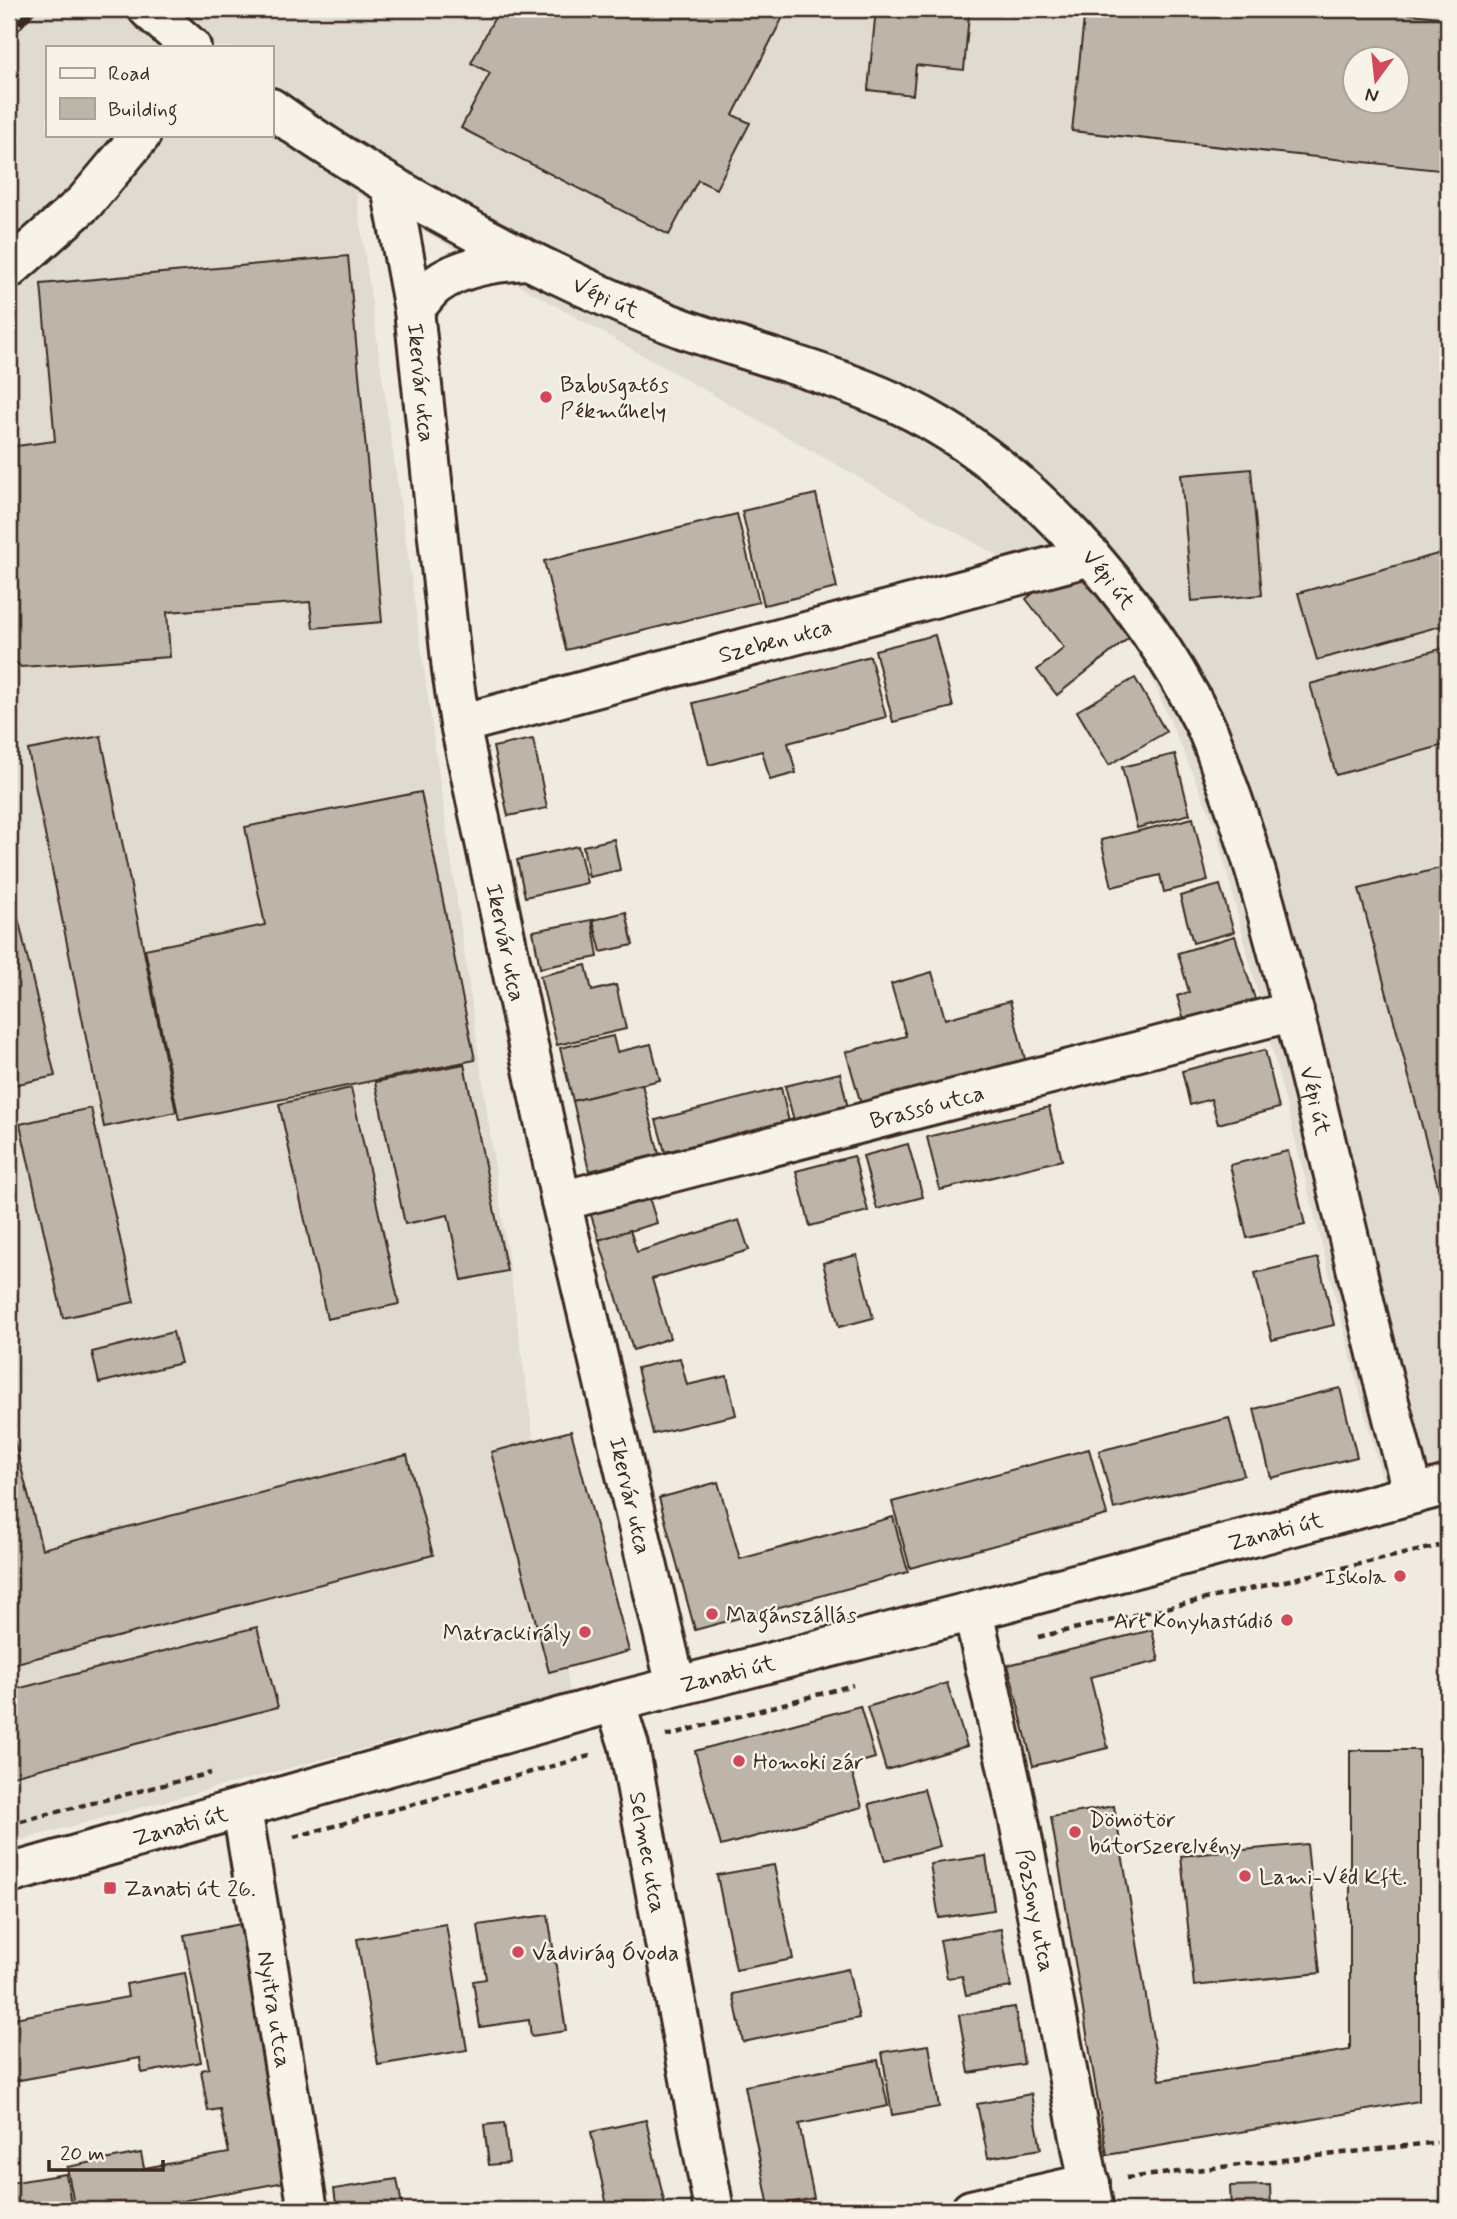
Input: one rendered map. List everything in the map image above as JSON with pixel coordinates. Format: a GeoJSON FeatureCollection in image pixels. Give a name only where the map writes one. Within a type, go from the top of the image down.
{"type":"FeatureCollection","features":[{"type":"Feature","properties":{"kind":"street"},"geometry":{"type":"LineString","coordinates":[[148,9],[190,46]]}},
{"type":"Feature","properties":{"kind":"street","name":"Vépi út"},"geometry":{"type":"LineString","coordinates":[[273,109],[391,187],[527,260],[608,298],[683,328],[827,376],[897,403],[956,436],[1014,478],[1091,556],[1163,649],[1205,725],[1244,828],[1431,1489]]}},
{"type":"Feature","properties":{"kind":"street"},"geometry":{"type":"LineString","coordinates":[[9,269],[85,202],[140,136]]}},
{"type":"Feature","properties":{"kind":"street","name":"Ikervár utca"},"geometry":{"type":"LineString","coordinates":[[391,187],[414,310],[460,724],[561,1201],[676,1686]]}},
{"type":"Feature","properties":{"kind":"street"},"geometry":{"type":"LineString","coordinates":[[414,310],[436,285],[461,272],[495,262],[527,260]]}},
{"type":"Feature","properties":{"kind":"street","name":"Szeben utca"},"geometry":{"type":"LineString","coordinates":[[460,724],[1091,556]]}},
{"type":"Feature","properties":{"kind":"street","name":"Brassó utca"},"geometry":{"type":"LineString","coordinates":[[561,1201],[1294,1011]]}},
{"type":"Feature","properties":{"kind":"street","name":"Zanati út"},"geometry":{"type":"LineString","coordinates":[[9,1874],[615,1702],[973,1611],[1431,1489]]}},
{"type":"Feature","properties":{"kind":"street","name":"Pozsony utca"},"geometry":{"type":"LineString","coordinates":[[973,1611],[1018,1816],[1092,2196]]}},
{"type":"Feature","properties":{"kind":"street","name":"Selmec utca"},"geometry":{"type":"LineString","coordinates":[[615,1702],[629,1746],[714,2210]]}},
{"type":"Feature","properties":{"kind":"street","name":"Nyitra utca"},"geometry":{"type":"LineString","coordinates":[[242,1809],[308,2210]]}},
{"type":"Feature","properties":{"kind":"street"},"geometry":{"type":"LineString","coordinates":[[971,2210],[1092,2196]]}},
{"type":"Feature","properties":{"kind":"path"},"geometry":{"type":"LineString","coordinates":[[981,1650],[1448,1544]]}},
{"type":"Feature","properties":{"kind":"path"},"geometry":{"type":"LineString","coordinates":[[249,1849],[864,1682]]}},
{"type":"Feature","properties":{"kind":"path"},"geometry":{"type":"LineString","coordinates":[[1092,2196],[1448,2141]]}},
{"type":"Feature","properties":{"kind":"shaded area"},"geometry":{"type":"Polygon","coordinates":[[[9,9],[1448,9],[1448,1490],[1389,1507],[1215,826],[1132,632],[356,193],[570,1693],[9,1843],[9,9]]]}},
{"type":"Feature","properties":{"kind":"building"},"geometry":{"type":"Polygon","coordinates":[[[403,9],[458,9],[457,14],[403,9]]]}},
{"type":"Feature","properties":{"kind":"building"},"geometry":{"type":"Polygon","coordinates":[[[499,9],[510,15],[514,9],[787,9],[733,115],[750,123],[716,189],[698,180],[669,235],[461,128],[490,73],[471,63],[499,9]]]}},
{"type":"Feature","properties":{"kind":"building"},"geometry":{"type":"Polygon","coordinates":[[[876,9],[969,14],[964,70],[916,65],[913,95],[868,90],[876,9]]]}},
{"type":"Feature","properties":{"kind":"building"},"geometry":{"type":"Polygon","coordinates":[[[1085,9],[1364,9],[1448,18],[1448,171],[1072,131],[1085,9]]]}},
{"type":"Feature","properties":{"kind":"building"},"geometry":{"type":"Polygon","coordinates":[[[348,256],[382,622],[313,628],[310,602],[167,612],[170,657],[21,667],[9,656],[9,447],[55,441],[41,284],[348,256]]]}},
{"type":"Feature","properties":{"kind":"building"},"geometry":{"type":"Polygon","coordinates":[[[1251,469],[1262,595],[1192,601],[1181,475],[1251,469]]]}},
{"type":"Feature","properties":{"kind":"building"},"geometry":{"type":"Polygon","coordinates":[[[816,494],[837,588],[764,605],[742,511],[816,494]]]}},
{"type":"Feature","properties":{"kind":"building"},"geometry":{"type":"Polygon","coordinates":[[[737,514],[759,602],[566,650],[544,561],[737,514]]]}},
{"type":"Feature","properties":{"kind":"building"},"geometry":{"type":"Polygon","coordinates":[[[1448,551],[1448,624],[1317,660],[1298,593],[1448,551]]]}},
{"type":"Feature","properties":{"kind":"building"},"geometry":{"type":"Polygon","coordinates":[[[1056,575],[1085,580],[1130,637],[1057,695],[1037,670],[1064,648],[1026,599],[1056,575]]]}},
{"type":"Feature","properties":{"kind":"building"},"geometry":{"type":"Polygon","coordinates":[[[935,635],[953,707],[893,722],[875,650],[935,635]]]}},
{"type":"Feature","properties":{"kind":"building"},"geometry":{"type":"Polygon","coordinates":[[[1448,647],[1448,744],[1336,775],[1310,684],[1448,647]]]}},
{"type":"Feature","properties":{"kind":"building"},"geometry":{"type":"Polygon","coordinates":[[[870,656],[886,717],[788,743],[796,773],[770,780],[762,751],[709,765],[693,703],[870,656]]]}},
{"type":"Feature","properties":{"kind":"building"},"geometry":{"type":"Polygon","coordinates":[[[1135,678],[1166,732],[1109,765],[1077,711],[1135,678]]]}},
{"type":"Feature","properties":{"kind":"building"},"geometry":{"type":"Polygon","coordinates":[[[101,736],[176,1112],[104,1127],[28,750],[101,736]]]}},
{"type":"Feature","properties":{"kind":"building"},"geometry":{"type":"Polygon","coordinates":[[[533,739],[547,808],[508,816],[493,747],[533,739]]]}},
{"type":"Feature","properties":{"kind":"building"},"geometry":{"type":"Polygon","coordinates":[[[1175,754],[1190,814],[1137,828],[1122,767],[1175,754]]]}},
{"type":"Feature","properties":{"kind":"building"},"geometry":{"type":"Polygon","coordinates":[[[421,792],[475,1060],[179,1120],[145,949],[265,925],[245,827],[421,792]]]}},
{"type":"Feature","properties":{"kind":"building"},"geometry":{"type":"Polygon","coordinates":[[[1193,818],[1208,881],[1164,892],[1160,875],[1112,887],[1101,840],[1193,818]]]}},
{"type":"Feature","properties":{"kind":"building"},"geometry":{"type":"Polygon","coordinates":[[[614,839],[620,870],[589,877],[583,846],[614,839]]]}},
{"type":"Feature","properties":{"kind":"building"},"geometry":{"type":"Polygon","coordinates":[[[578,846],[587,883],[525,897],[517,860],[578,846]]]}},
{"type":"Feature","properties":{"kind":"building"},"geometry":{"type":"Polygon","coordinates":[[[1448,866],[1448,1224],[1359,889],[1448,866]]]}},
{"type":"Feature","properties":{"kind":"building"},"geometry":{"type":"Polygon","coordinates":[[[9,879],[55,1076],[9,1086],[9,879]]]}},
{"type":"Feature","properties":{"kind":"building"},"geometry":{"type":"Polygon","coordinates":[[[1220,885],[1234,932],[1193,943],[1180,896],[1220,885]]]}},
{"type":"Feature","properties":{"kind":"building"},"geometry":{"type":"Polygon","coordinates":[[[626,912],[633,945],[601,952],[593,920],[626,912]]]}},
{"type":"Feature","properties":{"kind":"building"},"geometry":{"type":"Polygon","coordinates":[[[592,920],[598,957],[540,968],[533,931],[592,920]]]}},
{"type":"Feature","properties":{"kind":"building"},"geometry":{"type":"Polygon","coordinates":[[[1235,936],[1255,999],[1184,1020],[1177,996],[1189,992],[1178,953],[1235,936]]]}},
{"type":"Feature","properties":{"kind":"building"},"geometry":{"type":"Polygon","coordinates":[[[586,965],[592,991],[616,985],[626,1029],[557,1045],[540,976],[586,965]]]}},
{"type":"Feature","properties":{"kind":"building"},"geometry":{"type":"Polygon","coordinates":[[[932,972],[945,1019],[1010,1001],[1025,1059],[861,1104],[846,1052],[906,1036],[891,984],[932,972]]]}},
{"type":"Feature","properties":{"kind":"building"},"geometry":{"type":"Polygon","coordinates":[[[613,1036],[617,1052],[651,1044],[660,1080],[573,1101],[560,1048],[613,1036]]]}},
{"type":"Feature","properties":{"kind":"building"},"geometry":{"type":"Polygon","coordinates":[[[1265,1050],[1279,1108],[1218,1124],[1211,1099],[1190,1105],[1182,1071],[1265,1050]]]}},
{"type":"Feature","properties":{"kind":"building"},"geometry":{"type":"Polygon","coordinates":[[[464,1064],[507,1271],[462,1280],[448,1215],[405,1224],[375,1082],[464,1064]]]}},
{"type":"Feature","properties":{"kind":"building"},"geometry":{"type":"Polygon","coordinates":[[[840,1073],[848,1108],[794,1121],[785,1086],[840,1073]]]}},
{"type":"Feature","properties":{"kind":"building"},"geometry":{"type":"Polygon","coordinates":[[[642,1084],[659,1154],[589,1171],[573,1101],[642,1084]]]}},
{"type":"Feature","properties":{"kind":"building"},"geometry":{"type":"Polygon","coordinates":[[[351,1088],[399,1304],[327,1319],[279,1104],[351,1088]]]}},
{"type":"Feature","properties":{"kind":"building"},"geometry":{"type":"Polygon","coordinates":[[[781,1088],[789,1122],[665,1152],[656,1120],[781,1088]]]}},
{"type":"Feature","properties":{"kind":"building"},"geometry":{"type":"Polygon","coordinates":[[[1049,1107],[1062,1160],[940,1190],[927,1137],[1049,1107]]]}},
{"type":"Feature","properties":{"kind":"building"},"geometry":{"type":"Polygon","coordinates":[[[91,1108],[134,1302],[63,1318],[20,1124],[91,1108]]]}},
{"type":"Feature","properties":{"kind":"building"},"geometry":{"type":"Polygon","coordinates":[[[908,1144],[923,1197],[877,1209],[863,1156],[908,1144]]]}},
{"type":"Feature","properties":{"kind":"building"},"geometry":{"type":"Polygon","coordinates":[[[1288,1151],[1305,1225],[1247,1238],[1230,1165],[1288,1151]]]}},
{"type":"Feature","properties":{"kind":"building"},"geometry":{"type":"Polygon","coordinates":[[[854,1156],[868,1211],[810,1226],[796,1171],[854,1156]]]}},
{"type":"Feature","properties":{"kind":"building"},"geometry":{"type":"Polygon","coordinates":[[[648,1194],[657,1223],[599,1240],[590,1212],[648,1194]]]}},
{"type":"Feature","properties":{"kind":"building"},"geometry":{"type":"Polygon","coordinates":[[[739,1220],[749,1250],[652,1279],[670,1338],[633,1350],[599,1240],[630,1230],[637,1252],[739,1220]]]}},
{"type":"Feature","properties":{"kind":"building"},"geometry":{"type":"Polygon","coordinates":[[[857,1255],[873,1318],[839,1327],[823,1263],[857,1255]]]}},
{"type":"Feature","properties":{"kind":"building"},"geometry":{"type":"Polygon","coordinates":[[[1318,1258],[1334,1325],[1272,1340],[1255,1273],[1318,1258]]]}},
{"type":"Feature","properties":{"kind":"building"},"geometry":{"type":"Polygon","coordinates":[[[173,1332],[181,1363],[99,1383],[92,1352],[173,1332]]]}},
{"type":"Feature","properties":{"kind":"building"},"geometry":{"type":"Polygon","coordinates":[[[680,1358],[687,1385],[727,1376],[736,1415],[653,1434],[637,1368],[680,1358]]]}},
{"type":"Feature","properties":{"kind":"building"},"geometry":{"type":"Polygon","coordinates":[[[1340,1388],[1357,1457],[1271,1478],[1254,1409],[1340,1388]]]}},
{"type":"Feature","properties":{"kind":"building"},"geometry":{"type":"Polygon","coordinates":[[[1229,1418],[1244,1475],[1114,1509],[1099,1451],[1229,1418]]]}},
{"type":"Feature","properties":{"kind":"building"},"geometry":{"type":"Polygon","coordinates":[[[9,1420],[42,1549],[407,1455],[433,1555],[9,1665],[9,1420]]]}},
{"type":"Feature","properties":{"kind":"building"},"geometry":{"type":"Polygon","coordinates":[[[571,1431],[629,1651],[549,1672],[491,1452],[571,1431]]]}},
{"type":"Feature","properties":{"kind":"building"},"geometry":{"type":"Polygon","coordinates":[[[1089,1449],[1107,1515],[910,1568],[892,1502],[1089,1449]]]}},
{"type":"Feature","properties":{"kind":"building"},"geometry":{"type":"Polygon","coordinates":[[[718,1482],[740,1559],[893,1517],[908,1572],[695,1630],[659,1498],[718,1482]]]}},
{"type":"Feature","properties":{"kind":"building"},"geometry":{"type":"Polygon","coordinates":[[[257,1627],[278,1707],[9,1777],[9,1691],[257,1627]]]}},
{"type":"Feature","properties":{"kind":"building"},"geometry":{"type":"Polygon","coordinates":[[[1152,1630],[1159,1661],[1090,1677],[1108,1748],[1033,1766],[1008,1665],[1152,1630]]]}},
{"type":"Feature","properties":{"kind":"building"},"geometry":{"type":"Polygon","coordinates":[[[947,1683],[967,1746],[886,1770],[867,1707],[947,1683]]]}},
{"type":"Feature","properties":{"kind":"building"},"geometry":{"type":"Polygon","coordinates":[[[860,1706],[875,1758],[850,1765],[862,1807],[721,1846],[695,1751],[860,1706]]]}},
{"type":"Feature","properties":{"kind":"building"},"geometry":{"type":"Polygon","coordinates":[[[1350,1750],[1419,1750],[1419,2101],[1107,2155],[1051,1817],[1114,1806],[1160,2080],[1350,2050],[1350,1750]]]}},
{"type":"Feature","properties":{"kind":"building"},"geometry":{"type":"Polygon","coordinates":[[[924,1789],[940,1846],[885,1861],[869,1804],[924,1789]]]}},
{"type":"Feature","properties":{"kind":"building"},"geometry":{"type":"Polygon","coordinates":[[[1307,1844],[1320,1973],[1194,1986],[1181,1856],[1307,1844]]]}},
{"type":"Feature","properties":{"kind":"building"},"geometry":{"type":"Polygon","coordinates":[[[986,1856],[994,1910],[939,1918],[930,1864],[986,1856]]]}},
{"type":"Feature","properties":{"kind":"building"},"geometry":{"type":"Polygon","coordinates":[[[774,1865],[793,1959],[736,1970],[717,1875],[774,1865]]]}},
{"type":"Feature","properties":{"kind":"building","name":"Vadvirág Óvoda"},"geometry":{"type":"Polygon","coordinates":[[[548,1915],[566,2031],[531,2036],[529,2020],[480,2027],[473,1981],[486,1979],[478,1925],[548,1915]]]}},
{"type":"Feature","properties":{"kind":"building"},"geometry":{"type":"Polygon","coordinates":[[[241,1924],[290,2181],[134,2210],[75,2210],[67,2167],[141,2153],[144,2168],[229,2153],[220,2109],[208,2111],[201,2070],[209,2068],[184,1935],[241,1924]]]}},
{"type":"Feature","properties":{"kind":"building"},"geometry":{"type":"Polygon","coordinates":[[[446,1924],[467,2050],[378,2065],[357,1939],[446,1924]]]}},
{"type":"Feature","properties":{"kind":"building"},"geometry":{"type":"Polygon","coordinates":[[[1001,1929],[1011,1987],[966,1995],[962,1976],[947,1978],[940,1940],[1001,1929]]]}},
{"type":"Feature","properties":{"kind":"building"},"geometry":{"type":"Polygon","coordinates":[[[848,1969],[859,2018],[743,2042],[733,1994],[848,1969]]]}},
{"type":"Feature","properties":{"kind":"building"},"geometry":{"type":"Polygon","coordinates":[[[185,1973],[201,2062],[142,2073],[140,2058],[9,2082],[9,2019],[128,1997],[126,1984],[185,1973]]]}},
{"type":"Feature","properties":{"kind":"building"},"geometry":{"type":"Polygon","coordinates":[[[1015,2007],[1024,2064],[969,2073],[959,2015],[1015,2007]]]}},
{"type":"Feature","properties":{"kind":"building"},"geometry":{"type":"Polygon","coordinates":[[[929,2045],[939,2107],[892,2115],[882,2052],[929,2045]]]}},
{"type":"Feature","properties":{"kind":"building"},"geometry":{"type":"Polygon","coordinates":[[[878,2060],[888,2106],[799,2124],[814,2198],[769,2207],[745,2086],[878,2060]]]}},
{"type":"Feature","properties":{"kind":"building"},"geometry":{"type":"Polygon","coordinates":[[[1031,2094],[1041,2149],[988,2158],[977,2104],[1031,2094]]]}},
{"type":"Feature","properties":{"kind":"building"},"geometry":{"type":"Polygon","coordinates":[[[646,2120],[666,2210],[608,2210],[591,2132],[646,2120]]]}},
{"type":"Feature","properties":{"kind":"building"},"geometry":{"type":"Polygon","coordinates":[[[504,2123],[509,2163],[489,2165],[484,2125],[504,2123]]]}},
{"type":"Feature","properties":{"kind":"building"},"geometry":{"type":"Polygon","coordinates":[[[66,2174],[72,2210],[9,2210],[9,2183],[66,2174]]]}},
{"type":"Feature","properties":{"kind":"building"},"geometry":{"type":"Polygon","coordinates":[[[397,2179],[403,2210],[337,2210],[334,2189],[397,2179]]]}},
{"type":"Feature","properties":{"kind":"building"},"geometry":{"type":"Polygon","coordinates":[[[1270,2185],[1271,2210],[1231,2210],[1230,2186],[1270,2185]]]}},
{"type":"Feature","properties":{"kind":"building"},"geometry":{"type":"Polygon","coordinates":[[[279,2205],[280,2210],[246,2210],[279,2205]]]}},
{"type":"Feature","properties":{"kind":"railway"},"geometry":{"type":"LineString","coordinates":[[9,36],[33,9]]}},
{"type":"Feature","properties":{"kind":"place","name":"Babusgatós Pékműhely"},"geometry":{"type":"Point","coordinates":[546,397]}},
{"type":"Feature","properties":{"kind":"place","name":"Iskola"},"geometry":{"type":"Point","coordinates":[1400,1576]}},
{"type":"Feature","properties":{"kind":"place","name":"Magánszállás"},"geometry":{"type":"Point","coordinates":[712,1614]}},
{"type":"Feature","properties":{"kind":"place","name":"Art Konyhastúdió"},"geometry":{"type":"Point","coordinates":[1287,1620]}},
{"type":"Feature","properties":{"kind":"place","name":"Matrackirály"},"geometry":{"type":"Point","coordinates":[585,1632]}},
{"type":"Feature","properties":{"kind":"place","name":"Homoki zár"},"geometry":{"type":"Point","coordinates":[739,1761]}},
{"type":"Feature","properties":{"kind":"place","name":"Dömötör bútorszerelvény"},"geometry":{"type":"Point","coordinates":[1075,1832]}},
{"type":"Feature","properties":{"kind":"place","name":"Lami-Véd Kft."},"geometry":{"type":"Point","coordinates":[1245,1876]}},
{"type":"Feature","properties":{"kind":"place","name":"Zanati út 26."},"geometry":{"type":"Point","coordinates":[110,1888]}},
{"type":"Feature","properties":{"kind":"place","name":"Vadvirág Óvoda"},"geometry":{"type":"Point","coordinates":[518,1952]}}]}
